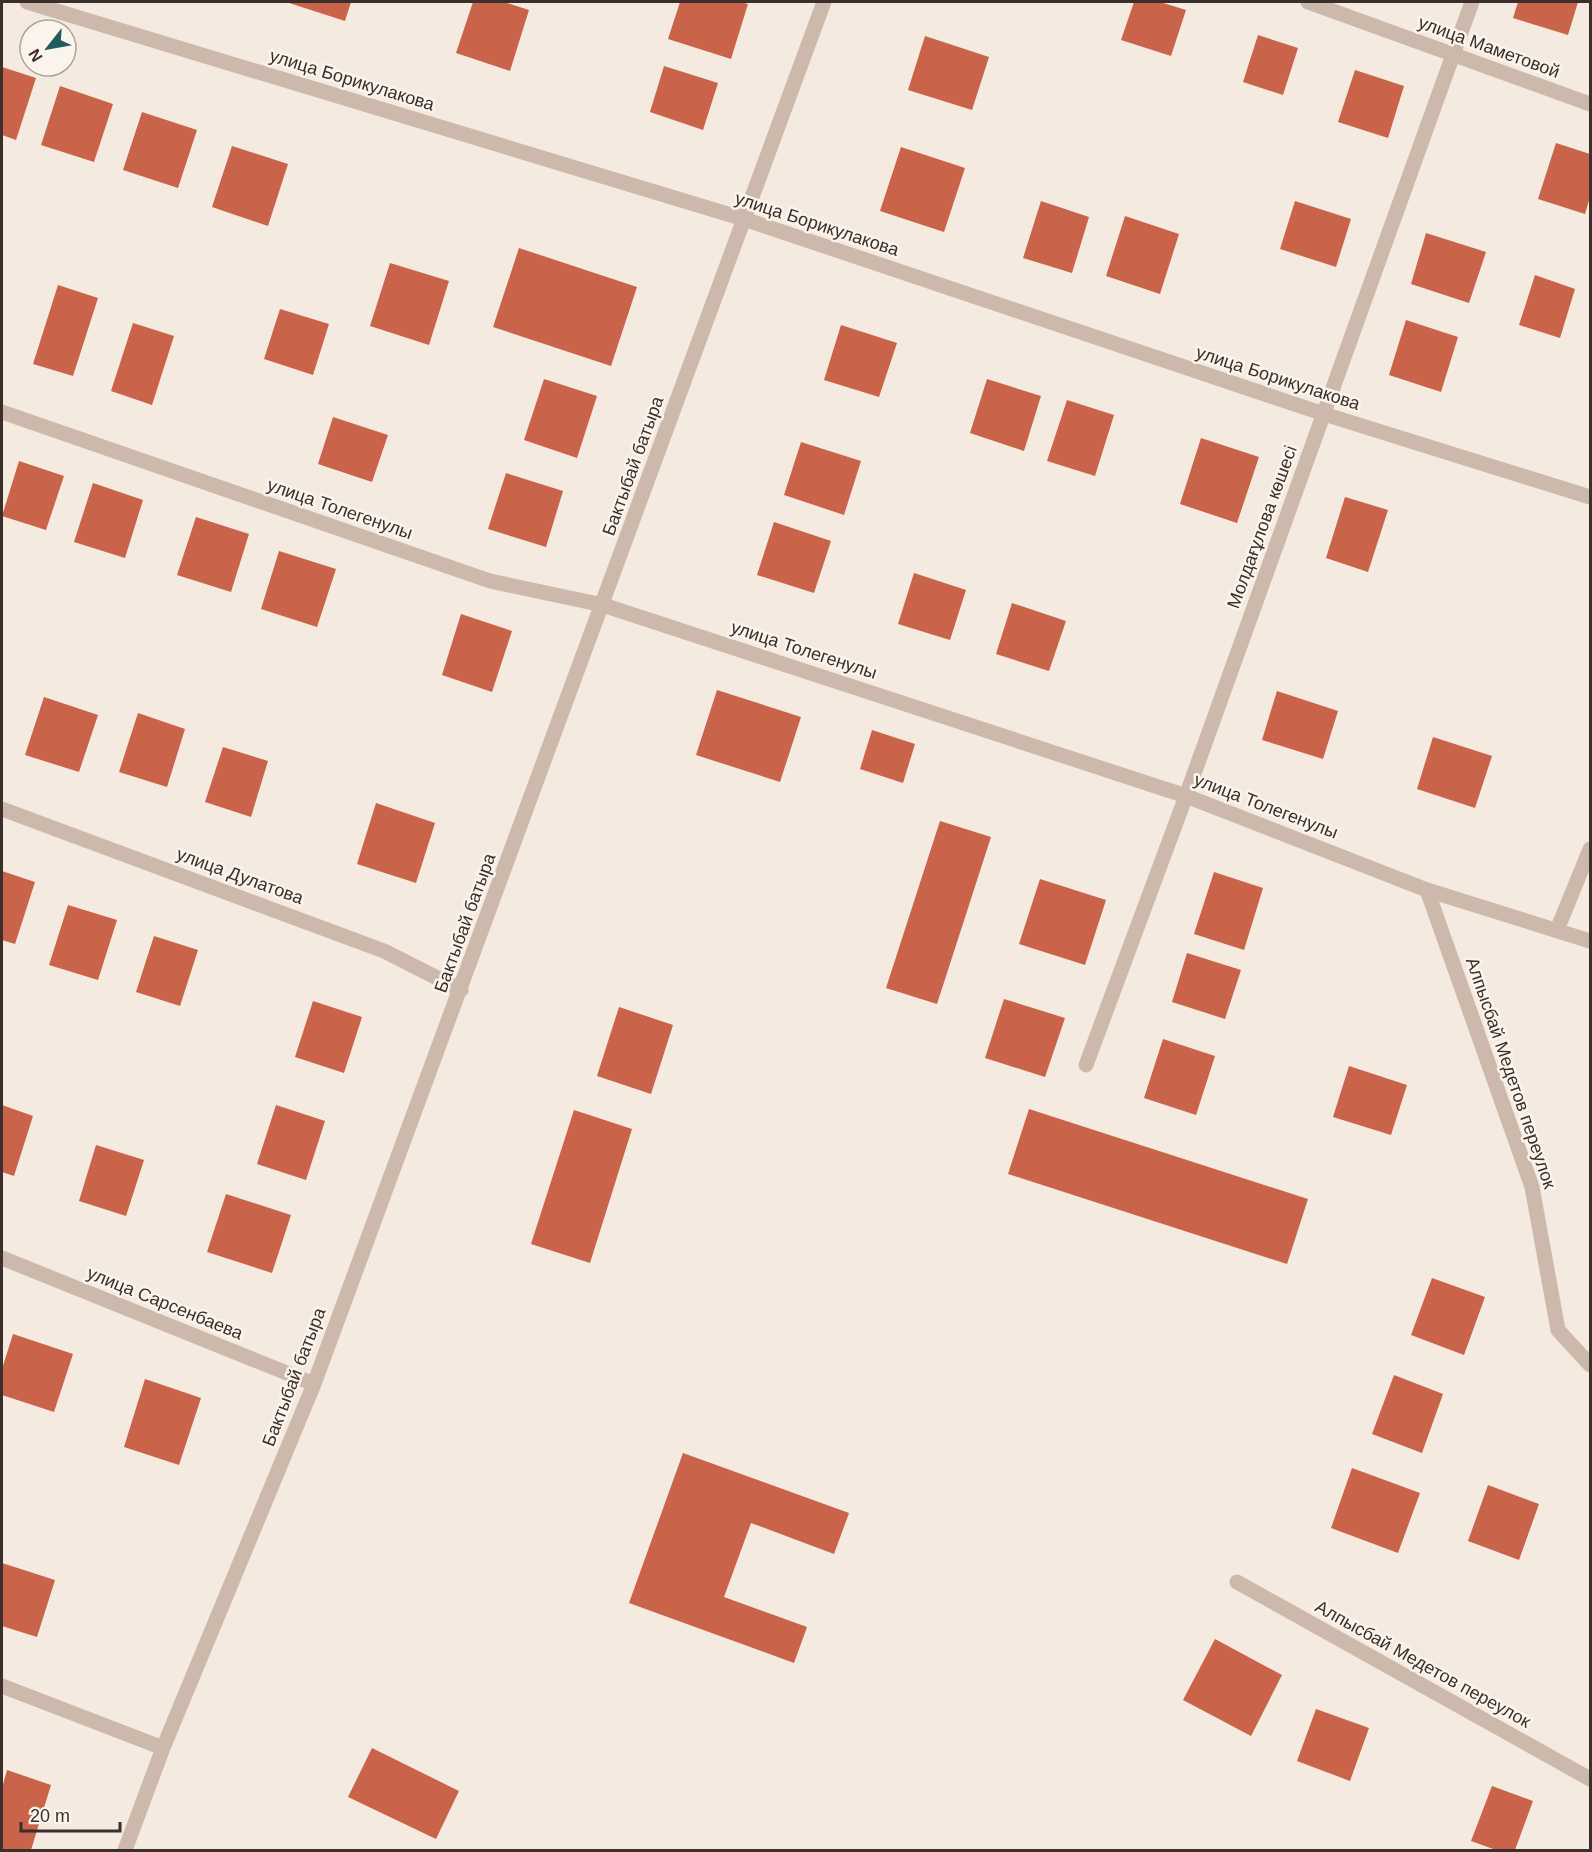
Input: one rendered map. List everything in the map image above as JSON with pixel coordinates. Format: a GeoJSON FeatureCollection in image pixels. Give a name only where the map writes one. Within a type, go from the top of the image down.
{"type":"FeatureCollection","features":[{"type":"Feature","properties":{"kind":"street","name":"улица Борикулакова"},"geometry":{"type":"LineString","coordinates":[[27,2],[744,219],[1324,414],[1590,497]]}},
{"type":"Feature","properties":{"kind":"street","name":"Бактыбай батыра"},"geometry":{"type":"LineString","coordinates":[[125,1851],[163,1748],[314,1384],[824,2]]}},
{"type":"Feature","properties":{"kind":"street","name":"улица Маметовой"},"geometry":{"type":"LineString","coordinates":[[1308,2],[1590,104]]}},
{"type":"Feature","properties":{"kind":"street","name":"Молдағұлова көшесі"},"geometry":{"type":"LineString","coordinates":[[1086,1065],[1186,796],[1472,2]]}},
{"type":"Feature","properties":{"kind":"street","name":"улица Толегенулы"},"geometry":{"type":"LineString","coordinates":[[2,412],[490,581],[603,605],[1186,796],[1428,890],[1590,941]]}},
{"type":"Feature","properties":{"kind":"street","name":"улица Дулатова"},"geometry":{"type":"LineString","coordinates":[[2,809],[384,951],[461,990]]}},
{"type":"Feature","properties":{"kind":"street"},"geometry":{"type":"LineString","coordinates":[[1557,930],[1590,849]]}},
{"type":"Feature","properties":{"kind":"street","name":"Алпысбай Медетов переулок"},"geometry":{"type":"LineString","coordinates":[[1428,890],[1532,1187],[1558,1330],[1590,1365]]}},
{"type":"Feature","properties":{"kind":"street","name":"улица Сарсенбаева"},"geometry":{"type":"LineString","coordinates":[[2,1258],[314,1384]]}},
{"type":"Feature","properties":{"kind":"street","name":"Алпысбай Медетов переулок"},"geometry":{"type":"LineString","coordinates":[[1237,1582],[1590,1779]]}},
{"type":"Feature","properties":{"kind":"street"},"geometry":{"type":"LineString","coordinates":[[2,1686],[163,1748]]}},
{"type":"Feature","properties":{"kind":"building"},"geometry":{"type":"Polygon","coordinates":[[[286,2],[351,2],[345,21],[286,2]]]}},
{"type":"Feature","properties":{"kind":"building"},"geometry":{"type":"Polygon","coordinates":[[[473,2],[504,2],[529,10],[510,71],[456,53],[473,2]]]}},
{"type":"Feature","properties":{"kind":"building"},"geometry":{"type":"Polygon","coordinates":[[[680,2],[748,4],[731,59],[668,39],[680,2]]]}},
{"type":"Feature","properties":{"kind":"building"},"geometry":{"type":"Polygon","coordinates":[[[1134,2],[1160,2],[1186,10],[1171,56],[1121,40],[1134,2]]]}},
{"type":"Feature","properties":{"kind":"building"},"geometry":{"type":"Polygon","coordinates":[[[1518,2],[1578,2],[1568,35],[1513,18],[1518,2]]]}},
{"type":"Feature","properties":{"kind":"building"},"geometry":{"type":"Polygon","coordinates":[[[1258,35],[1298,48],[1283,95],[1243,82],[1258,35]]]}},
{"type":"Feature","properties":{"kind":"building"},"geometry":{"type":"Polygon","coordinates":[[[925,36],[989,57],[972,110],[908,90],[925,36]]]}},
{"type":"Feature","properties":{"kind":"building"},"geometry":{"type":"Polygon","coordinates":[[[664,66],[718,83],[703,130],[650,112],[664,66]]]}},
{"type":"Feature","properties":{"kind":"building"},"geometry":{"type":"Polygon","coordinates":[[[2,67],[18,72],[18,78],[36,78],[16,140],[2,135],[2,67]]]}},
{"type":"Feature","properties":{"kind":"building"},"geometry":{"type":"Polygon","coordinates":[[[1355,70],[1404,86],[1388,138],[1338,122],[1355,70]]]}},
{"type":"Feature","properties":{"kind":"building"},"geometry":{"type":"Polygon","coordinates":[[[60,86],[113,104],[94,162],[41,145],[60,86]]]}},
{"type":"Feature","properties":{"kind":"building"},"geometry":{"type":"Polygon","coordinates":[[[142,112],[197,130],[178,188],[123,170],[142,112]]]}},
{"type":"Feature","properties":{"kind":"building"},"geometry":{"type":"Polygon","coordinates":[[[1556,143],[1590,154],[1590,197],[1585,214],[1538,199],[1556,143]]]}},
{"type":"Feature","properties":{"kind":"building"},"geometry":{"type":"Polygon","coordinates":[[[232,146],[288,164],[268,226],[212,207],[232,146]]]}},
{"type":"Feature","properties":{"kind":"building"},"geometry":{"type":"Polygon","coordinates":[[[901,147],[965,168],[944,232],[880,211],[901,147]]]}},
{"type":"Feature","properties":{"kind":"building"},"geometry":{"type":"Polygon","coordinates":[[[1041,201],[1089,217],[1072,273],[1023,258],[1041,201]]]}},
{"type":"Feature","properties":{"kind":"building"},"geometry":{"type":"Polygon","coordinates":[[[1295,201],[1351,219],[1336,267],[1280,249],[1295,201]]]}},
{"type":"Feature","properties":{"kind":"building"},"geometry":{"type":"Polygon","coordinates":[[[1125,216],[1179,234],[1160,294],[1106,276],[1125,216]]]}},
{"type":"Feature","properties":{"kind":"building"},"geometry":{"type":"Polygon","coordinates":[[[1426,233],[1486,252],[1469,303],[1411,284],[1426,233]]]}},
{"type":"Feature","properties":{"kind":"building"},"geometry":{"type":"Polygon","coordinates":[[[519,248],[637,287],[611,366],[493,327],[519,248]]]}},
{"type":"Feature","properties":{"kind":"building"},"geometry":{"type":"Polygon","coordinates":[[[390,263],[449,281],[429,345],[370,326],[390,263]]]}},
{"type":"Feature","properties":{"kind":"building"},"geometry":{"type":"Polygon","coordinates":[[[1535,275],[1575,289],[1560,338],[1519,325],[1535,275]]]}},
{"type":"Feature","properties":{"kind":"building"},"geometry":{"type":"Polygon","coordinates":[[[58,285],[98,298],[73,376],[33,364],[58,285]]]}},
{"type":"Feature","properties":{"kind":"building"},"geometry":{"type":"Polygon","coordinates":[[[280,309],[329,324],[313,375],[264,359],[280,309]]]}},
{"type":"Feature","properties":{"kind":"building"},"geometry":{"type":"Polygon","coordinates":[[[1406,320],[1458,337],[1441,392],[1389,375],[1406,320]]]}},
{"type":"Feature","properties":{"kind":"building"},"geometry":{"type":"Polygon","coordinates":[[[133,323],[174,336],[152,405],[111,391],[133,323]]]}},
{"type":"Feature","properties":{"kind":"building"},"geometry":{"type":"Polygon","coordinates":[[[841,325],[897,343],[879,397],[824,380],[841,325]]]}},
{"type":"Feature","properties":{"kind":"building"},"geometry":{"type":"Polygon","coordinates":[[[544,379],[597,396],[577,458],[524,440],[544,379]]]}},
{"type":"Feature","properties":{"kind":"building"},"geometry":{"type":"Polygon","coordinates":[[[987,379],[1041,396],[1024,451],[970,433],[987,379]]]}},
{"type":"Feature","properties":{"kind":"building"},"geometry":{"type":"Polygon","coordinates":[[[1067,400],[1114,415],[1095,476],[1047,461],[1067,400]]]}},
{"type":"Feature","properties":{"kind":"building"},"geometry":{"type":"Polygon","coordinates":[[[333,417],[388,435],[372,482],[318,464],[333,417]]]}},
{"type":"Feature","properties":{"kind":"building"},"geometry":{"type":"Polygon","coordinates":[[[1201,438],[1259,457],[1237,523],[1180,504],[1201,438]]]}},
{"type":"Feature","properties":{"kind":"building"},"geometry":{"type":"Polygon","coordinates":[[[801,442],[861,461],[844,515],[784,495],[801,442]]]}},
{"type":"Feature","properties":{"kind":"building"},"geometry":{"type":"Polygon","coordinates":[[[19,461],[64,476],[46,530],[2,516],[19,461]]]}},
{"type":"Feature","properties":{"kind":"building"},"geometry":{"type":"Polygon","coordinates":[[[506,473],[563,491],[546,547],[488,529],[506,473]]]}},
{"type":"Feature","properties":{"kind":"building"},"geometry":{"type":"Polygon","coordinates":[[[93,483],[143,500],[125,558],[74,542],[93,483]]]}},
{"type":"Feature","properties":{"kind":"building"},"geometry":{"type":"Polygon","coordinates":[[[1345,497],[1388,510],[1368,572],[1326,558],[1345,497]]]}},
{"type":"Feature","properties":{"kind":"building"},"geometry":{"type":"Polygon","coordinates":[[[196,517],[249,534],[231,592],[177,575],[196,517]]]}},
{"type":"Feature","properties":{"kind":"building"},"geometry":{"type":"Polygon","coordinates":[[[774,522],[831,541],[814,593],[757,575],[774,522]]]}},
{"type":"Feature","properties":{"kind":"building"},"geometry":{"type":"Polygon","coordinates":[[[279,551],[336,569],[317,627],[261,609],[279,551]]]}},
{"type":"Feature","properties":{"kind":"building"},"geometry":{"type":"Polygon","coordinates":[[[914,573],[966,590],[950,640],[898,624],[914,573]]]}},
{"type":"Feature","properties":{"kind":"building"},"geometry":{"type":"Polygon","coordinates":[[[1012,603],[1066,621],[1049,671],[996,654],[1012,603]]]}},
{"type":"Feature","properties":{"kind":"building"},"geometry":{"type":"Polygon","coordinates":[[[461,614],[512,631],[492,692],[442,675],[461,614]]]}},
{"type":"Feature","properties":{"kind":"building"},"geometry":{"type":"Polygon","coordinates":[[[717,690],[801,717],[780,782],[696,755],[717,690]]]}},
{"type":"Feature","properties":{"kind":"building"},"geometry":{"type":"Polygon","coordinates":[[[1277,691],[1338,711],[1323,759],[1262,740],[1277,691]]]}},
{"type":"Feature","properties":{"kind":"building"},"geometry":{"type":"Polygon","coordinates":[[[44,697],[98,715],[79,772],[25,755],[44,697]]]}},
{"type":"Feature","properties":{"kind":"building"},"geometry":{"type":"Polygon","coordinates":[[[138,713],[185,729],[167,787],[119,772],[138,713]]]}},
{"type":"Feature","properties":{"kind":"building"},"geometry":{"type":"Polygon","coordinates":[[[872,730],[915,744],[903,783],[860,769],[872,730]]]}},
{"type":"Feature","properties":{"kind":"building"},"geometry":{"type":"Polygon","coordinates":[[[1433,737],[1492,756],[1475,808],[1417,789],[1433,737]]]}},
{"type":"Feature","properties":{"kind":"building"},"geometry":{"type":"Polygon","coordinates":[[[223,747],[268,761],[251,817],[205,802],[223,747]]]}},
{"type":"Feature","properties":{"kind":"building"},"geometry":{"type":"Polygon","coordinates":[[[376,803],[435,823],[416,883],[357,864],[376,803]]]}},
{"type":"Feature","properties":{"kind":"building"},"geometry":{"type":"Polygon","coordinates":[[[940,821],[991,837],[937,1004],[886,988],[940,821]]]}},
{"type":"Feature","properties":{"kind":"building"},"geometry":{"type":"Polygon","coordinates":[[[2,871],[35,882],[15,944],[2,940],[2,871]]]}},
{"type":"Feature","properties":{"kind":"building"},"geometry":{"type":"Polygon","coordinates":[[[1214,872],[1263,888],[1244,950],[1194,934],[1214,872]]]}},
{"type":"Feature","properties":{"kind":"building"},"geometry":{"type":"Polygon","coordinates":[[[1040,879],[1106,900],[1085,965],[1019,944],[1040,879]]]}},
{"type":"Feature","properties":{"kind":"building"},"geometry":{"type":"Polygon","coordinates":[[[68,905],[117,920],[98,980],[49,965],[68,905]]]}},
{"type":"Feature","properties":{"kind":"building"},"geometry":{"type":"Polygon","coordinates":[[[154,936],[198,950],[180,1006],[136,992],[154,936]]]}},
{"type":"Feature","properties":{"kind":"building"},"geometry":{"type":"Polygon","coordinates":[[[1187,953],[1241,970],[1225,1019],[1172,1002],[1187,953]]]}},
{"type":"Feature","properties":{"kind":"building"},"geometry":{"type":"Polygon","coordinates":[[[1004,999],[1065,1018],[1045,1077],[985,1058],[1004,999]]]}},
{"type":"Feature","properties":{"kind":"building"},"geometry":{"type":"Polygon","coordinates":[[[313,1001],[362,1017],[344,1073],[295,1057],[313,1001]]]}},
{"type":"Feature","properties":{"kind":"building"},"geometry":{"type":"Polygon","coordinates":[[[619,1007],[673,1025],[651,1094],[597,1076],[619,1007]]]}},
{"type":"Feature","properties":{"kind":"building"},"geometry":{"type":"Polygon","coordinates":[[[1163,1039],[1215,1056],[1196,1115],[1144,1098],[1163,1039]]]}},
{"type":"Feature","properties":{"kind":"building"},"geometry":{"type":"Polygon","coordinates":[[[1349,1066],[1407,1085],[1391,1135],[1333,1117],[1349,1066]]]}},
{"type":"Feature","properties":{"kind":"building"},"geometry":{"type":"Polygon","coordinates":[[[2,1105],[33,1116],[14,1176],[2,1172],[2,1105]]]}},
{"type":"Feature","properties":{"kind":"building"},"geometry":{"type":"Polygon","coordinates":[[[276,1105],[325,1121],[306,1180],[257,1164],[276,1105]]]}},
{"type":"Feature","properties":{"kind":"building"},"geometry":{"type":"Polygon","coordinates":[[[1029,1109],[1308,1199],[1287,1264],[1008,1174],[1029,1109]]]}},
{"type":"Feature","properties":{"kind":"building"},"geometry":{"type":"Polygon","coordinates":[[[574,1110],[632,1129],[590,1263],[531,1244],[574,1110]]]}},
{"type":"Feature","properties":{"kind":"building"},"geometry":{"type":"Polygon","coordinates":[[[96,1145],[144,1160],[126,1216],[79,1201],[96,1145]]]}},
{"type":"Feature","properties":{"kind":"building"},"geometry":{"type":"Polygon","coordinates":[[[226,1194],[291,1215],[272,1273],[207,1252],[226,1194]]]}},
{"type":"Feature","properties":{"kind":"building"},"geometry":{"type":"Polygon","coordinates":[[[1432,1278],[1485,1297],[1464,1355],[1411,1335],[1432,1278]]]}},
{"type":"Feature","properties":{"kind":"building"},"geometry":{"type":"Polygon","coordinates":[[[13,1334],[73,1354],[54,1412],[2,1395],[2,1369],[13,1334]]]}},
{"type":"Feature","properties":{"kind":"building"},"geometry":{"type":"Polygon","coordinates":[[[1394,1375],[1443,1394],[1422,1453],[1372,1434],[1394,1375]]]}},
{"type":"Feature","properties":{"kind":"building"},"geometry":{"type":"Polygon","coordinates":[[[145,1379],[201,1398],[179,1465],[124,1447],[145,1379]]]}},
{"type":"Feature","properties":{"kind":"building"},"geometry":{"type":"Polygon","coordinates":[[[683,1453],[849,1513],[834,1554],[751,1523],[724,1597],[807,1627],[794,1663],[629,1603],[683,1453]]]}},
{"type":"Feature","properties":{"kind":"building"},"geometry":{"type":"Polygon","coordinates":[[[1352,1468],[1420,1493],[1398,1553],[1331,1528],[1352,1468]]]}},
{"type":"Feature","properties":{"kind":"building"},"geometry":{"type":"Polygon","coordinates":[[[1488,1485],[1539,1504],[1519,1560],[1468,1541],[1488,1485]]]}},
{"type":"Feature","properties":{"kind":"building"},"geometry":{"type":"Polygon","coordinates":[[[2,1563],[55,1580],[37,1637],[2,1626],[2,1563]]]}},
{"type":"Feature","properties":{"kind":"building"},"geometry":{"type":"Polygon","coordinates":[[[1215,1639],[1282,1675],[1251,1736],[1183,1700],[1215,1639]]]}},
{"type":"Feature","properties":{"kind":"building"},"geometry":{"type":"Polygon","coordinates":[[[1316,1709],[1369,1728],[1350,1781],[1297,1761],[1316,1709]]]}},
{"type":"Feature","properties":{"kind":"building"},"geometry":{"type":"Polygon","coordinates":[[[372,1748],[459,1791],[436,1839],[348,1797],[372,1748]]]}},
{"type":"Feature","properties":{"kind":"building"},"geometry":{"type":"Polygon","coordinates":[[[7,1770],[51,1785],[31,1850],[2,1850],[2,1788],[7,1770]]]}},
{"type":"Feature","properties":{"kind":"building"},"geometry":{"type":"Polygon","coordinates":[[[1492,1786],[1533,1801],[1515,1850],[1496,1850],[1471,1841],[1492,1786]]]}}]}
